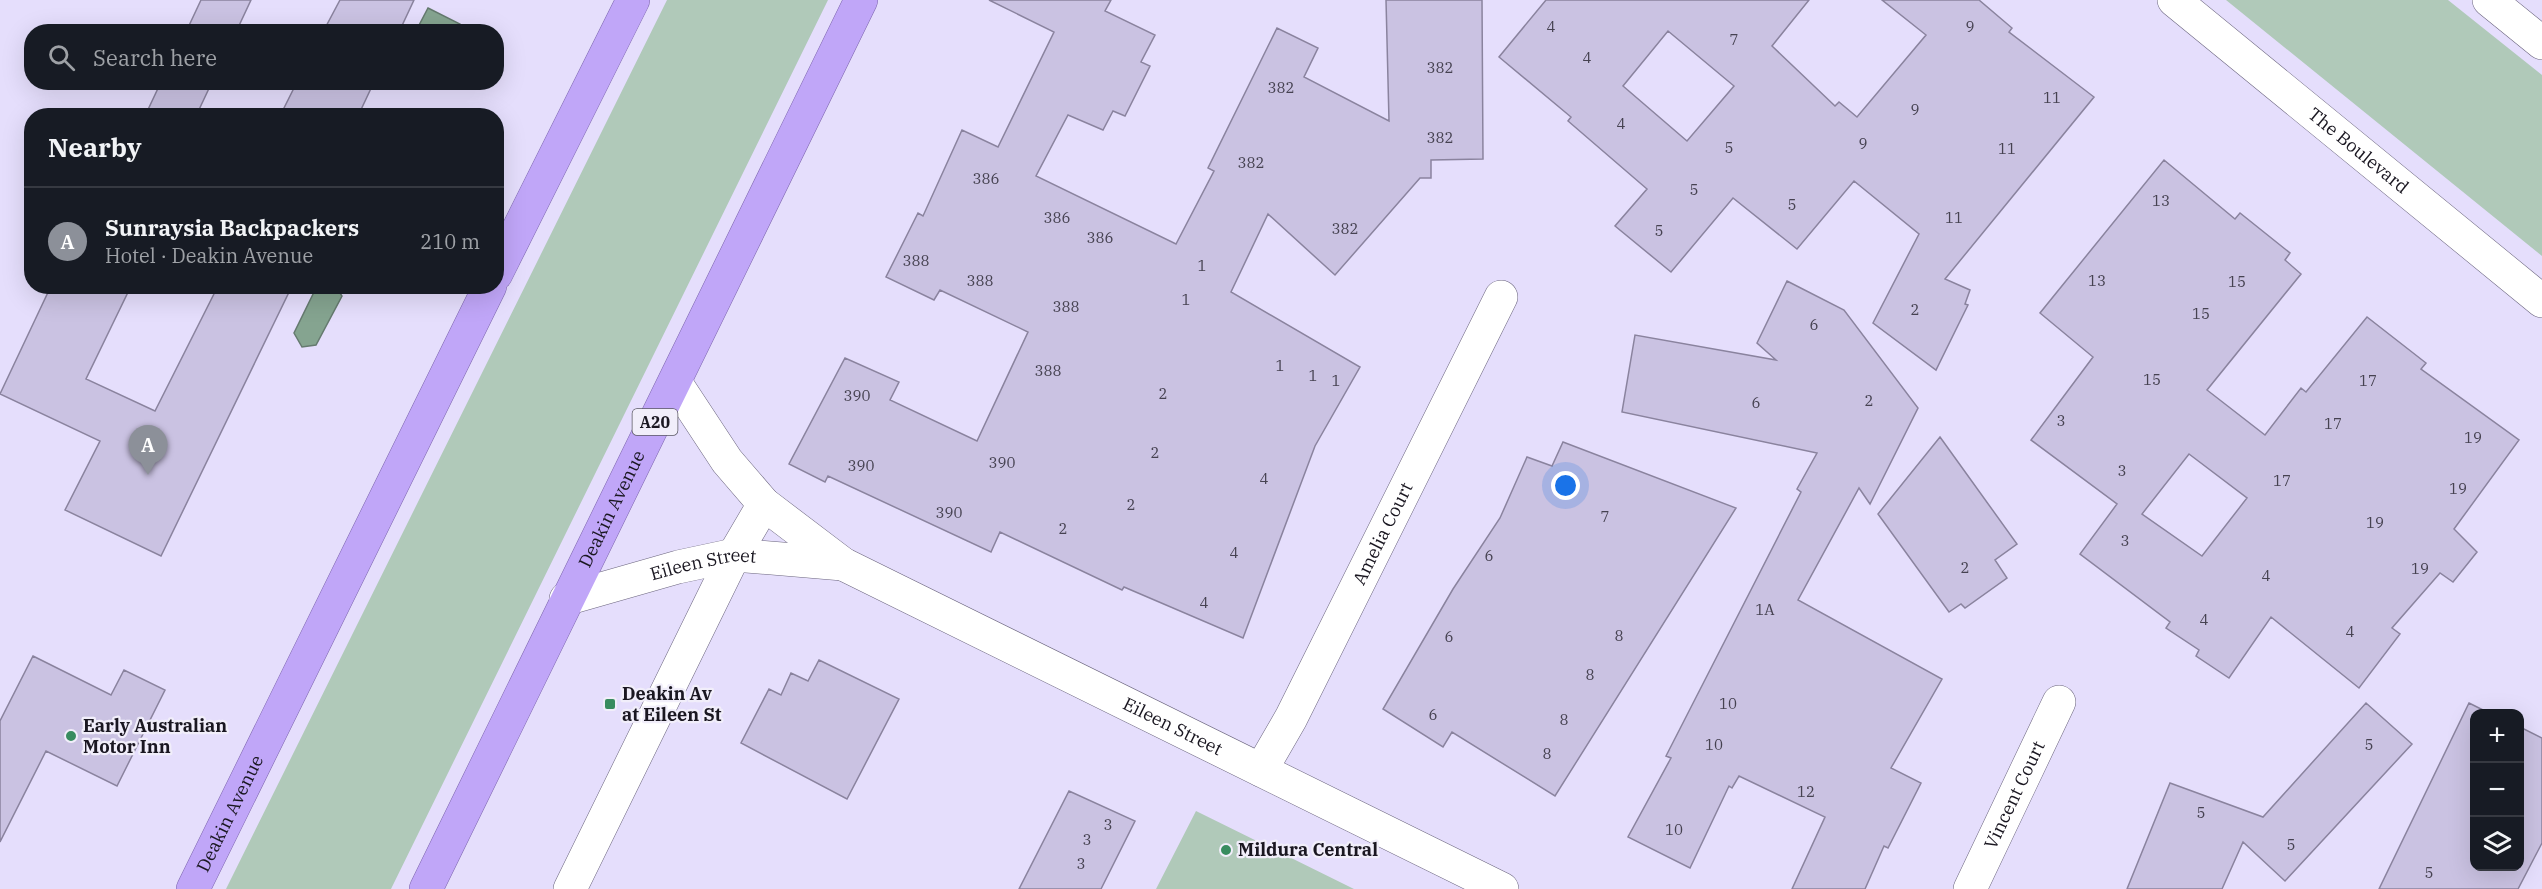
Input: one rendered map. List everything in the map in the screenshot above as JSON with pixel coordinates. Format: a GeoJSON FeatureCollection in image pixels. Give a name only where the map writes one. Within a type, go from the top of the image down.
{"type":"FeatureCollection","features":[{"type":"Feature","properties":{"kind":"highway"},"geometry":{"type":"LineString","coordinates":[[504,258],[633,0]]}},
{"type":"Feature","properties":{"kind":"highway","name":"Deakin Avenue"},"geometry":{"type":"LineString","coordinates":[[426,889],[861,0]]}},
{"type":"Feature","properties":{"kind":"highway","name":"Deakin Avenue"},"geometry":{"type":"LineString","coordinates":[[193,889],[486,294]]}},
{"type":"Feature","properties":{"kind":"street","name":"The Boulevard"},"geometry":{"type":"LineString","coordinates":[[2174,0],[2542,301]]}},
{"type":"Feature","properties":{"kind":"street"},"geometry":{"type":"LineString","coordinates":[[2489,0],[2542,43]]}},
{"type":"Feature","properties":{"kind":"street","name":"Amelia Court"},"geometry":{"type":"LineString","coordinates":[[1261,770],[1291,718],[1501,297]]}},
{"type":"Feature","properties":{"kind":"street","name":"Eileen Street"},"geometry":{"type":"LineString","coordinates":[[675,382],[727,461],[764,504],[843,564],[1502,889]]}},
{"type":"Feature","properties":{"kind":"street"},"geometry":{"type":"LineString","coordinates":[[570,889],[734,555],[764,504]]}},
{"type":"Feature","properties":{"kind":"street","name":"Eileen Street"},"geometry":{"type":"LineString","coordinates":[[566,599],[678,567],[734,555],[843,564]]}},
{"type":"Feature","properties":{"kind":"street","name":"Vincent Court"},"geometry":{"type":"LineString","coordinates":[[1970,889],[2059,702]]}},
{"type":"Feature","properties":{"kind":"shaded area"},"geometry":{"type":"Polygon","coordinates":[[[667,0],[828,0],[391,889],[226,889],[667,0]]]}},
{"type":"Feature","properties":{"kind":"shaded area"},"geometry":{"type":"Polygon","coordinates":[[[2226,0],[2448,0],[2542,75],[2542,256],[2226,0]]]}},
{"type":"Feature","properties":{"kind":"shaded area"},"geometry":{"type":"Polygon","coordinates":[[[428,8],[460,24],[420,24],[428,8]]]}},
{"type":"Feature","properties":{"kind":"shaded area"},"geometry":{"type":"Polygon","coordinates":[[[313,294],[341,294],[342,296],[316,345],[302,347],[294,333],[313,294]]]}},
{"type":"Feature","properties":{"kind":"shaded area","name":"Mildura Central"},"geometry":{"type":"Polygon","coordinates":[[[1196,811],[1354,889],[1156,889],[1196,811]]]}},
{"type":"Feature","properties":{"kind":"building"},"geometry":{"type":"Polygon","coordinates":[[[201,0],[251,0],[240,24],[190,24],[201,0]]]}},
{"type":"Feature","properties":{"kind":"building"},"geometry":{"type":"Polygon","coordinates":[[[340,0],[414,0],[403,24],[327,24],[340,0]]]}},
{"type":"Feature","properties":{"kind":"building"},"geometry":{"type":"Polygon","coordinates":[[[989,0],[1111,0],[1105,11],[1155,35],[1141,62],[1150,66],[1125,116],[1113,111],[1103,130],[1068,115],[1036,176],[1176,244],[1214,171],[1208,168],[1277,28],[1318,48],[1304,77],[1389,121],[1386,0],[1482,0],[1483,159],[1431,160],[1431,178],[1420,178],[1335,275],[1268,214],[1231,292],[1360,367],[1315,446],[1243,638],[1124,587],[1122,590],[1000,532],[991,552],[828,476],[825,482],[789,464],[845,358],[899,382],[890,400],[977,441],[1028,332],[940,290],[934,300],[886,277],[918,213],[923,216],[962,130],[998,147],[1054,32],[989,0]]]}},
{"type":"Feature","properties":{"kind":"building"},"geometry":{"type":"Polygon","coordinates":[[[1546,0],[1809,0],[1772,46],[1835,106],[1839,102],[1857,117],[1926,35],[1882,0],[1979,0],[2012,28],[2009,32],[2094,97],[1945,279],[1970,290],[1965,304],[1968,305],[1936,370],[1873,323],[1919,234],[1854,181],[1797,249],[1733,198],[1671,272],[1615,226],[1647,189],[1568,121],[1571,117],[1499,57],[1546,0]],[[1668,31],[1623,86],[1687,141],[1734,86],[1668,31]]]}},
{"type":"Feature","properties":{"kind":"building"},"geometry":{"type":"Polygon","coordinates":[[[157,90],[208,90],[200,108],[149,108],[157,90]]]}},
{"type":"Feature","properties":{"kind":"building"},"geometry":{"type":"Polygon","coordinates":[[[293,90],[370,90],[362,108],[284,108],[293,90]]]}},
{"type":"Feature","properties":{"kind":"building"},"geometry":{"type":"Polygon","coordinates":[[[2164,160],[2235,219],[2240,213],[2290,253],[2285,260],[2301,274],[2207,390],[2265,435],[2301,388],[2306,392],[2367,317],[2426,363],[2421,369],[2519,440],[2454,529],[2477,552],[2453,582],[2440,573],[2392,628],[2400,634],[2359,688],[2271,617],[2229,678],[2196,656],[2199,650],[2166,628],[2170,622],[2080,554],[2117,504],[2031,440],[2093,357],[2040,313],[2164,160]],[[2189,454],[2142,514],[2202,556],[2247,498],[2189,454]]]}},
{"type":"Feature","properties":{"kind":"building"},"geometry":{"type":"Polygon","coordinates":[[[1787,281],[1844,310],[1918,408],[1870,504],[1859,488],[1798,600],[1942,679],[1891,768],[1921,783],[1888,848],[1884,846],[1865,889],[1792,889],[1825,817],[1739,776],[1732,788],[1729,786],[1690,868],[1628,837],[1671,758],[1666,756],[1801,492],[1797,489],[1817,453],[1622,412],[1635,335],[1776,360],[1757,343],[1787,281]]]}},
{"type":"Feature","properties":{"kind":"building"},"geometry":{"type":"Polygon","coordinates":[[[47,294],[127,294],[86,379],[155,411],[214,294],[288,294],[161,556],[65,510],[100,441],[0,394],[47,294]]]}},
{"type":"Feature","properties":{"kind":"building"},"geometry":{"type":"Polygon","coordinates":[[[1940,437],[2017,544],[1995,560],[2007,578],[1965,608],[1961,604],[1949,612],[1878,514],[1940,437]]]}},
{"type":"Feature","properties":{"kind":"building"},"geometry":{"type":"Polygon","coordinates":[[[1563,442],[1736,508],[1555,796],[1452,732],[1443,747],[1383,709],[1453,589],[1500,518],[1527,457],[1552,466],[1563,442]]]}},
{"type":"Feature","properties":{"kind":"building","name":"Early Australian Motor Inn"},"geometry":{"type":"Polygon","coordinates":[[[33,656],[111,695],[124,670],[165,690],[117,786],[46,751],[0,842],[0,721],[33,656]]]}},
{"type":"Feature","properties":{"kind":"building"},"geometry":{"type":"Polygon","coordinates":[[[819,660],[899,699],[847,799],[741,743],[769,689],[781,695],[791,673],[808,681],[819,660]]]}},
{"type":"Feature","properties":{"kind":"building"},"geometry":{"type":"Polygon","coordinates":[[[2366,703],[2412,744],[2285,881],[2243,842],[2222,889],[2127,889],[2170,783],[2263,817],[2366,703]]]}},
{"type":"Feature","properties":{"kind":"building"},"geometry":{"type":"Polygon","coordinates":[[[2469,703],[2481,709],[2470,709],[2470,871],[2524,871],[2524,729],[2542,738],[2542,843],[2518,889],[2379,889],[2469,703]]]}},
{"type":"Feature","properties":{"kind":"building"},"geometry":{"type":"Polygon","coordinates":[[[1069,791],[1135,821],[1101,889],[1019,889],[1069,791]]]}},
{"type":"Feature","properties":{"kind":"place","name":"Sunraysia Backpackers"},"geometry":{"type":"Point","coordinates":[148,475]}},
{"type":"Feature","properties":{"kind":"place","name":"Deakin Av at Eileen St"},"geometry":{"type":"Point","coordinates":[610,704]}},
{"type":"Feature","properties":{"kind":"place","name":"Early Australian Motor Inn"},"geometry":{"type":"Point","coordinates":[71,736]}},
{"type":"Feature","properties":{"kind":"place","name":"Mildura Central"},"geometry":{"type":"Point","coordinates":[1226,850]}}]}
